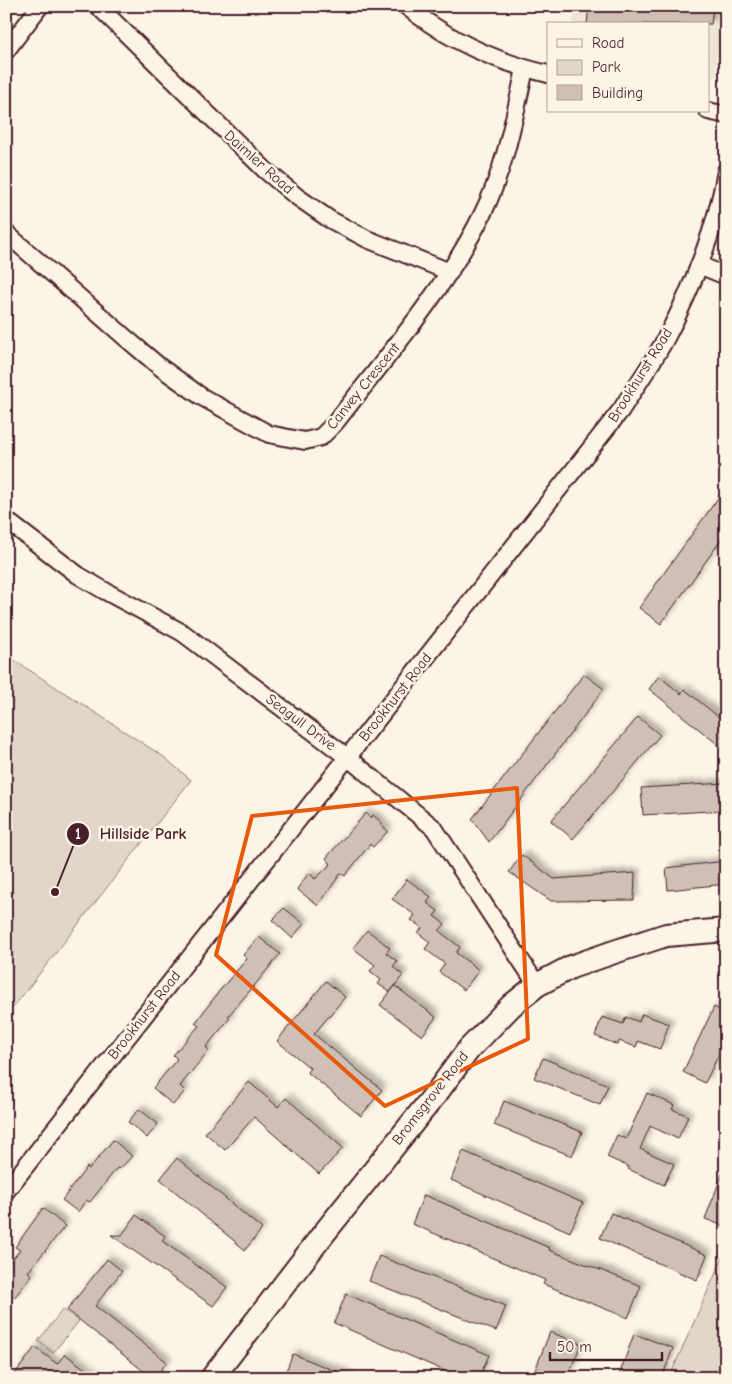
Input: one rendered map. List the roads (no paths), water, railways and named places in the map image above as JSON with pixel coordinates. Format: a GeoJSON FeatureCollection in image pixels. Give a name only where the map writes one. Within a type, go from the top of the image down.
{"type":"FeatureCollection","features":[{"type":"Feature","properties":{"kind":"street"},"geometry":{"type":"LineString","coordinates":[[6,51],[40,6]]}},
{"type":"Feature","properties":{"kind":"street","name":"Daimler Road"},"geometry":{"type":"LineString","coordinates":[[98,6],[265,170],[296,196],[329,219],[367,240],[450,272]]}},
{"type":"Feature","properties":{"kind":"street"},"geometry":{"type":"LineString","coordinates":[[406,6],[440,32],[465,45],[525,69],[547,74]]}},
{"type":"Feature","properties":{"kind":"street","name":"Canvey Crescent"},"geometry":{"type":"LineString","coordinates":[[6,233],[160,367],[202,397],[269,434],[305,441],[321,437],[335,423],[450,272],[482,214],[498,174],[510,136],[525,69]]}},
{"type":"Feature","properties":{"kind":"street"},"geometry":{"type":"LineString","coordinates":[[710,111],[726,115]]}},
{"type":"Feature","properties":{"kind":"street","name":"Brookhurst Road"},"geometry":{"type":"LineString","coordinates":[[6,1191],[621,410],[667,337],[700,265],[726,171]]}},
{"type":"Feature","properties":{"kind":"street"},"geometry":{"type":"LineString","coordinates":[[700,265],[726,276]]}},
{"type":"Feature","properties":{"kind":"street","name":"Seagull Drive"},"geometry":{"type":"LineString","coordinates":[[6,520],[78,574],[105,591],[183,632],[347,757],[434,828],[537,985]]}},
{"type":"Feature","properties":{"kind":"street","name":"Bromsgrove Road"},"geometry":{"type":"LineString","coordinates":[[212,1378],[320,1237],[438,1091],[468,1049],[512,1004],[537,985],[571,967],[666,935],[726,930]]}},
{"type":"Feature","properties":{"kind":"place","name":"Hillside Park"},"geometry":{"type":"Point","coordinates":[55,892]}}]}
